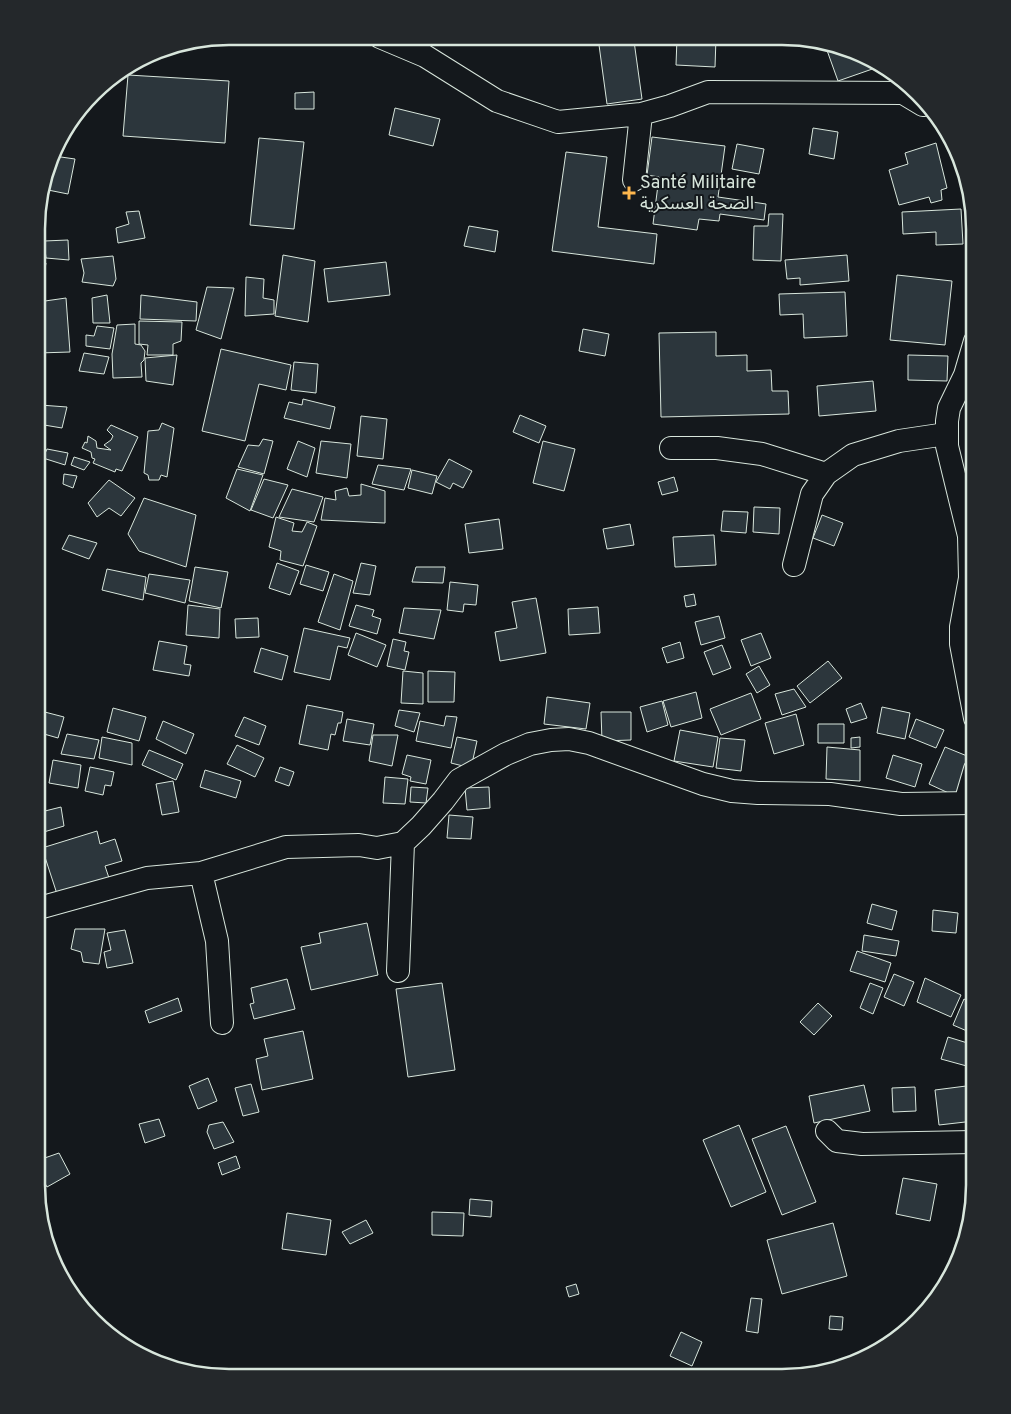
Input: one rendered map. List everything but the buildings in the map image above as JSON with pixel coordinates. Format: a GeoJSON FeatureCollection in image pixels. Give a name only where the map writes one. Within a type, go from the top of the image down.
{"type":"FeatureCollection","features":[{"type":"Feature","properties":{"kind":"street"},"geometry":{"type":"LineString","coordinates":[[399,45],[426,56],[497,101],[558,122],[641,114],[708,92],[903,93],[910,97]]}},
{"type":"Feature","properties":{"kind":"street"},"geometry":{"type":"LineString","coordinates":[[634,180],[641,114]]}},
{"type":"Feature","properties":{"kind":"street"},"geometry":{"type":"LineString","coordinates":[[966,372],[949,408],[946,434],[947,446],[966,524]]}},
{"type":"Feature","properties":{"kind":"street"},"geometry":{"type":"LineString","coordinates":[[794,566],[812,494],[826,474],[852,455],[899,441],[946,434]]}},
{"type":"Feature","properties":{"kind":"street"},"geometry":{"type":"LineString","coordinates":[[671,448],[717,448],[762,454],[826,474]]}},
{"type":"Feature","properties":{"kind":"street"},"geometry":{"type":"LineString","coordinates":[[966,600],[961,627],[961,644],[966,672]]}},
{"type":"Feature","properties":{"kind":"street"},"geometry":{"type":"LineString","coordinates":[[45,906],[147,878],[201,873],[286,847],[359,844],[376,848],[403,843],[427,820],[459,780],[506,754],[530,744],[552,740],[569,739],[589,743],[703,784],[732,791],[830,794],[901,804],[966,803]]}},
{"type":"Feature","properties":{"kind":"street"},"geometry":{"type":"LineString","coordinates":[[398,971],[403,843]]}},
{"type":"Feature","properties":{"kind":"street"},"geometry":{"type":"LineString","coordinates":[[201,873],[217,941],[222,1024]]}},
{"type":"Feature","properties":{"kind":"street"},"geometry":{"type":"LineString","coordinates":[[827,1131],[837,1141],[862,1144],[966,1142]]}},
{"type":"Feature","properties":{"kind":"place","name":"Santé Militaire الصحة العسكرية"},"geometry":{"type":"Point","coordinates":[629,193]}}]}
